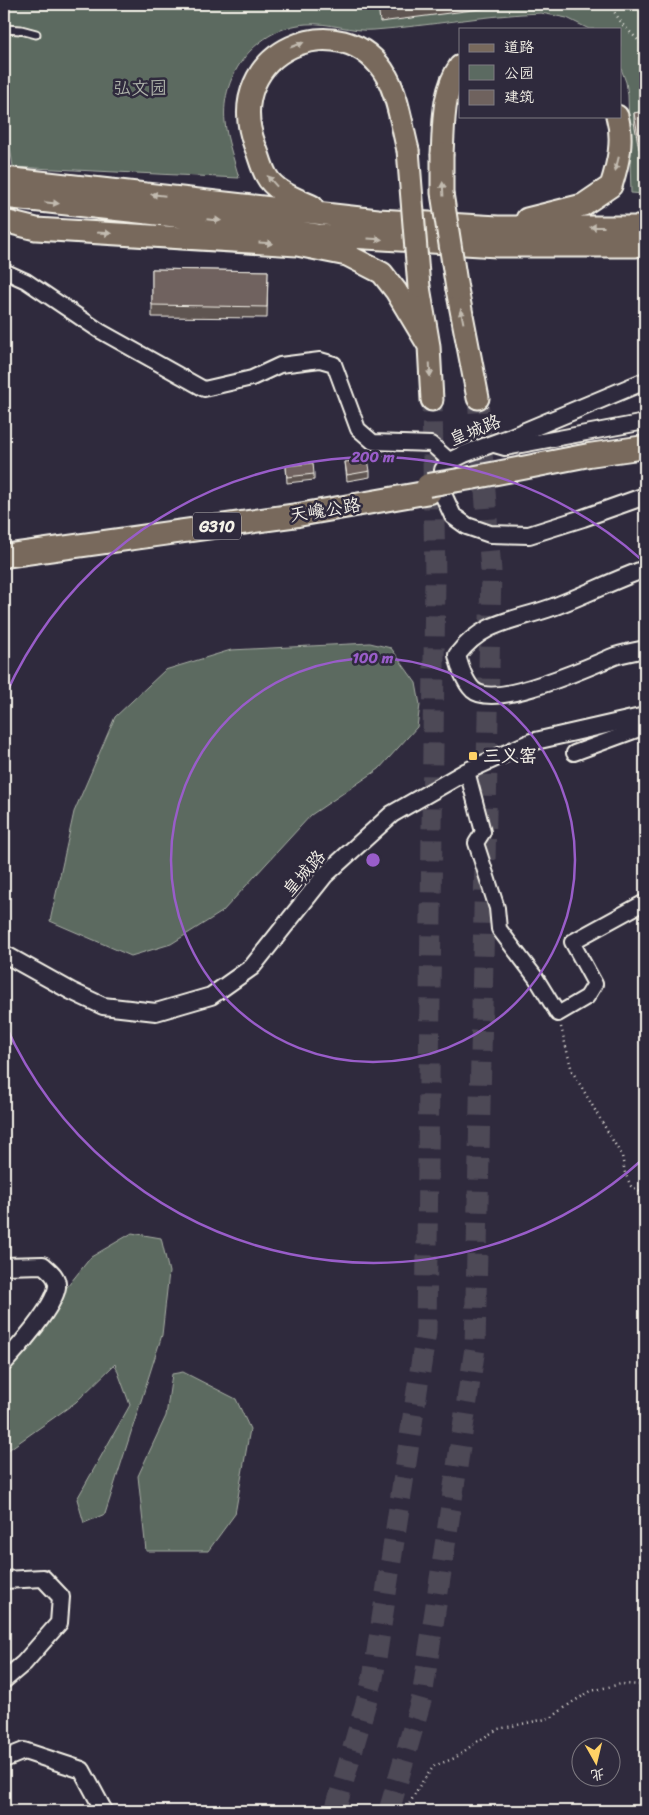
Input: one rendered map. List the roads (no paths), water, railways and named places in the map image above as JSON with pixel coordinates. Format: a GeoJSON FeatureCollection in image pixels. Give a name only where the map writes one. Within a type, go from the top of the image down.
{"type":"FeatureCollection","features":[{"type":"Feature","properties":{"kind":"highway","name":"天巉公路"},"geometry":{"type":"LineString","coordinates":[[472,482],[589,455],[645,447]]}},
{"type":"Feature","properties":{"kind":"highway","name":"天巉公路"},"geometry":{"type":"LineString","coordinates":[[4,548],[429,489],[645,454]]}},
{"type":"Feature","properties":{"kind":"highway","name":"天巉公路"},"geometry":{"type":"LineString","coordinates":[[4,556],[298,514],[429,489]]}},
{"type":"Feature","properties":{"kind":"main road"},"geometry":{"type":"LineString","coordinates":[[328,214],[282,192],[266,176],[253,141],[248,118],[250,96],[260,74],[275,57],[294,45],[317,40],[340,42],[362,51],[380,66],[392,86],[408,150],[420,287],[430,346],[432,400]]}},
{"type":"Feature","properties":{"kind":"main road"},"geometry":{"type":"LineString","coordinates":[[459,68],[447,94],[442,154],[442,193],[457,289],[478,398]]}},
{"type":"Feature","properties":{"kind":"main road"},"geometry":{"type":"LineString","coordinates":[[498,237],[583,205],[611,186],[619,158],[620,125],[618,118]]}},
{"type":"Feature","properties":{"kind":"main road"},"geometry":{"type":"LineString","coordinates":[[4,178],[328,214],[498,237],[645,227]]}},
{"type":"Feature","properties":{"kind":"main road"},"geometry":{"type":"LineString","coordinates":[[4,197],[238,223],[317,235],[498,237],[641,243]]}},
{"type":"Feature","properties":{"kind":"main road"},"geometry":{"type":"LineString","coordinates":[[4,221],[36,229],[297,245],[347,255],[382,273],[396,291],[430,346]]}},
{"type":"Feature","properties":{"kind":"street"},"geometry":{"type":"LineString","coordinates":[[4,271],[26,281],[100,331],[204,390],[252,378],[280,365],[320,360],[334,364],[358,430],[373,442],[430,444],[450,461]]}},
{"type":"Feature","properties":{"kind":"street","name":"皇城路"},"geometry":{"type":"LineString","coordinates":[[645,380],[450,461],[444,470],[442,492],[453,516],[467,526],[490,534],[529,535],[645,496]]}},
{"type":"Feature","properties":{"kind":"street"},"geometry":{"type":"LineString","coordinates":[[490,444],[505,448],[645,422]]}},
{"type":"Feature","properties":{"kind":"street"},"geometry":{"type":"LineString","coordinates":[[645,569],[613,580],[554,607],[490,627],[468,641],[457,655],[462,673],[473,690],[482,695],[506,694],[528,690],[618,655],[645,649]]}},
{"type":"Feature","properties":{"kind":"street","name":"皇城路"},"geometry":{"type":"LineString","coordinates":[[4,956],[8,956],[71,991],[103,1006],[156,1012],[211,996],[252,967],[325,875],[392,814],[467,771],[531,742],[645,716]]}},
{"type":"Feature","properties":{"kind":"street"},"geometry":{"type":"LineString","coordinates":[[574,753],[645,727]]}},
{"type":"Feature","properties":{"kind":"street"},"geometry":{"type":"LineString","coordinates":[[467,771],[484,832],[476,843],[497,908],[499,929],[536,978],[558,1014],[587,997],[595,984],[572,942],[645,902]]}},
{"type":"Feature","properties":{"kind":"street"},"geometry":{"type":"LineString","coordinates":[[4,1266],[43,1265],[55,1276],[57,1286],[52,1301],[18,1349],[4,1363]]}},
{"type":"Feature","properties":{"kind":"street"},"geometry":{"type":"LineString","coordinates":[[4,1580],[43,1578],[60,1596],[59,1623],[24,1663],[4,1680]]}},
{"type":"Feature","properties":{"kind":"street"},"geometry":{"type":"LineString","coordinates":[[4,1759],[24,1751],[82,1770],[104,1811]]}},
{"type":"Feature","properties":{"kind":"lane"},"geometry":{"type":"LineString","coordinates":[[4,29],[21,30],[36,34]]}},
{"type":"Feature","properties":{"kind":"tunnel"},"geometry":{"type":"LineString","coordinates":[[389,1811],[422,1697],[475,1348],[491,571],[478,398]]}},
{"type":"Feature","properties":{"kind":"tunnel"},"geometry":{"type":"LineString","coordinates":[[335,1811],[373,1678],[426,1332],[435,577],[432,400]]}},
{"type":"Feature","properties":{"kind":"place","name":"三义窑"},"geometry":{"type":"Point","coordinates":[473,756]}},
{"type":"Feature","properties":{"kind":"park label","name":"弘文园"},"geometry":{"type":"Point","coordinates":[140,88]}}]}
